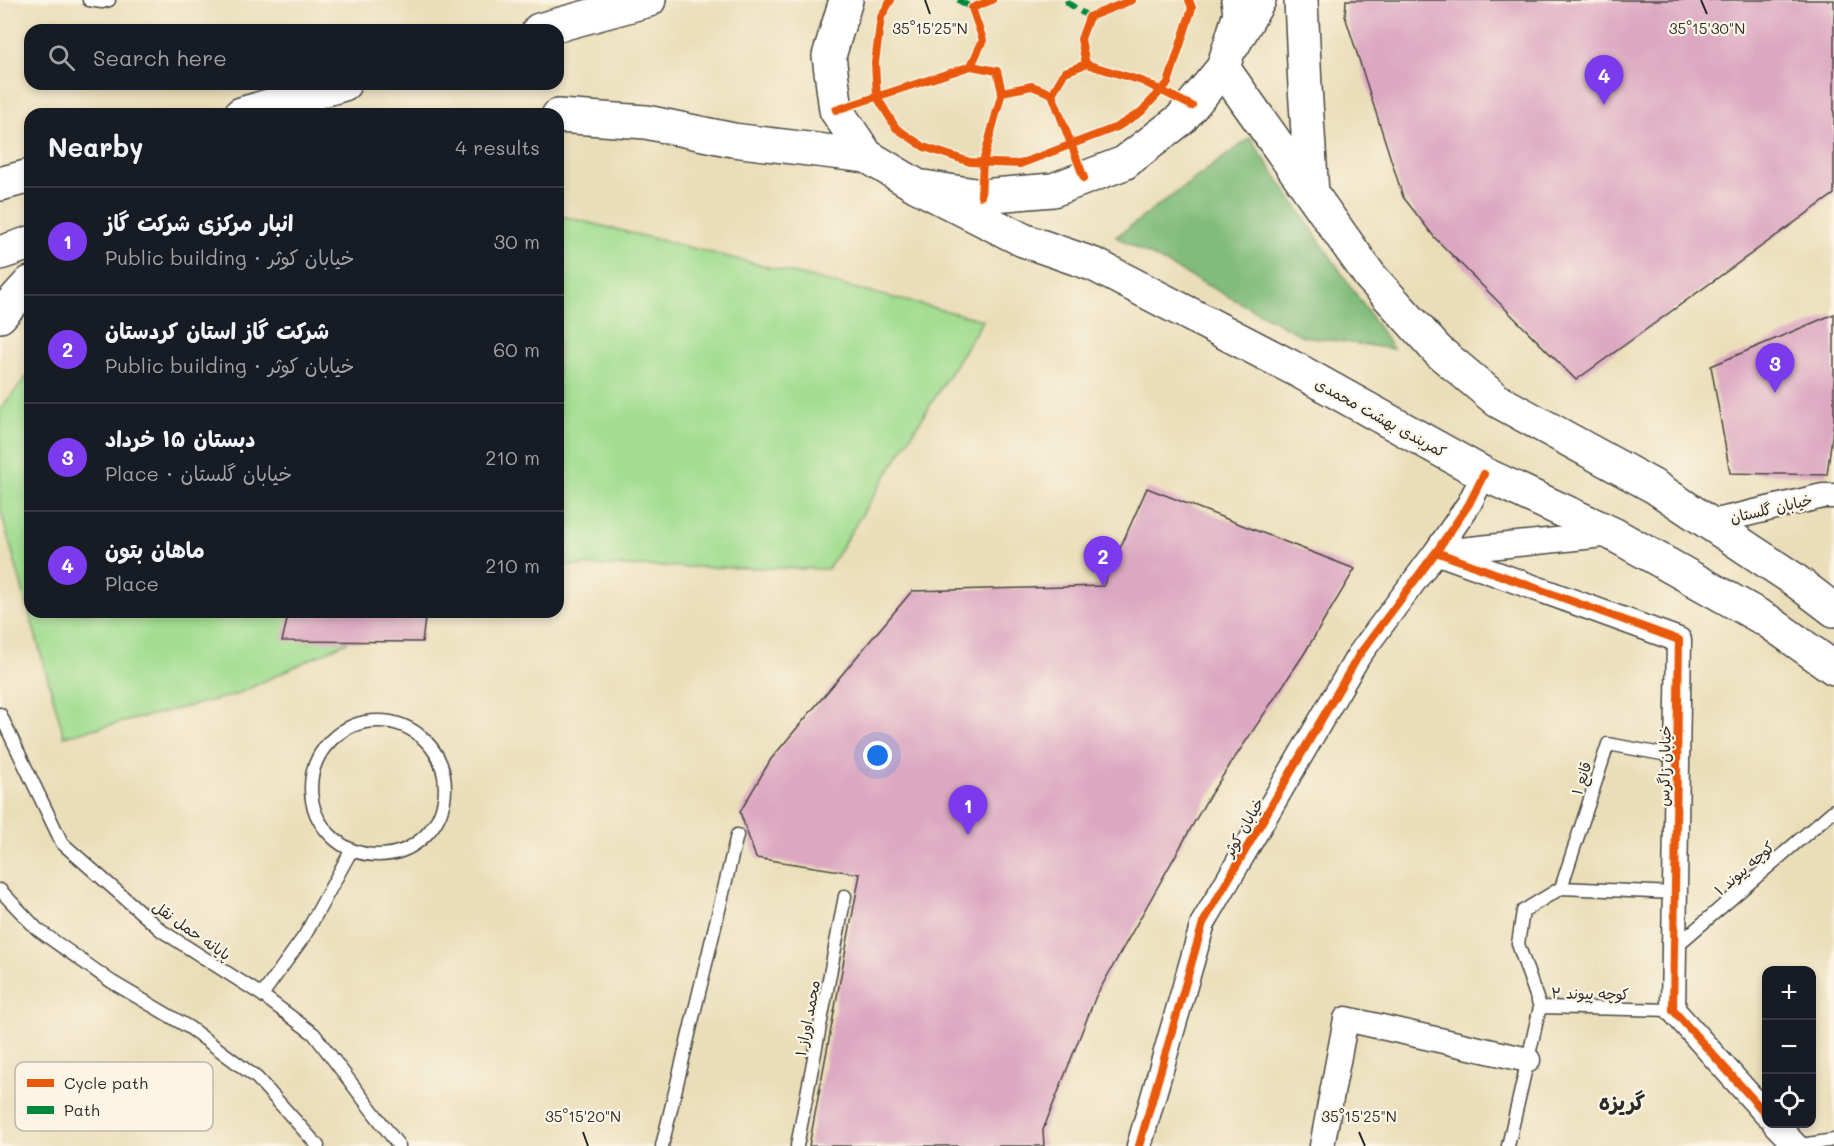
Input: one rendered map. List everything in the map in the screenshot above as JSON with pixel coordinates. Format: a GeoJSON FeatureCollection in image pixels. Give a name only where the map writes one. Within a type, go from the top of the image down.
{"type":"FeatureCollection","features":[{"type":"Feature","properties":{"kind":"main road"},"geometry":{"type":"LineString","coordinates":[[561,24],[649,0]]}},
{"type":"Feature","properties":{"kind":"main road"},"geometry":{"type":"LineString","coordinates":[[846,0],[829,56],[836,110],[867,156]]}},
{"type":"Feature","properties":{"kind":"main road"},"geometry":{"type":"LineString","coordinates":[[1225,61],[1240,13],[1238,0]]}},
{"type":"Feature","properties":{"kind":"main road"},"geometry":{"type":"LineString","coordinates":[[917,186],[981,196],[1053,190],[1124,163],[1181,119],[1225,61],[1259,0]]}},
{"type":"Feature","properties":{"kind":"main road"},"geometry":{"type":"LineString","coordinates":[[1301,0],[1312,194]]}},
{"type":"Feature","properties":{"kind":"main road"},"geometry":{"type":"LineString","coordinates":[[1225,61],[1312,194],[1370,276],[1438,351],[1498,401],[1654,487],[1792,578],[1834,610]]}},
{"type":"Feature","properties":{"kind":"main road"},"geometry":{"type":"LineString","coordinates":[[262,108],[323,90]]}},
{"type":"Feature","properties":{"kind":"main road"},"geometry":{"type":"LineString","coordinates":[[564,116],[646,122],[733,140],[867,156]]}},
{"type":"Feature","properties":{"kind":"main road","name":"کمربندی بهشت محمدی"},"geometry":{"type":"LineString","coordinates":[[867,156],[917,186],[1023,240],[1095,265],[1299,371],[1484,474],[1612,534],[1768,621],[1834,668]]}},
{"type":"Feature","properties":{"kind":"main road"},"geometry":{"type":"LineString","coordinates":[[0,184],[24,178]]}},
{"type":"Feature","properties":{"kind":"main road"},"geometry":{"type":"LineString","coordinates":[[0,253],[24,245]]}},
{"type":"Feature","properties":{"kind":"main road"},"geometry":{"type":"LineString","coordinates":[[0,316],[24,290]]}},
{"type":"Feature","properties":{"kind":"street","name":"خیابان کوثر"},"geometry":{"type":"LineString","coordinates":[[1139,1146],[1203,923],[1359,655],[1436,552],[1469,504],[1484,474]]}},
{"type":"Feature","properties":{"kind":"street","name":"خیابان گلستان"},"geometry":{"type":"LineString","coordinates":[[1708,523],[1823,496],[1834,496]]}},
{"type":"Feature","properties":{"kind":"street"},"geometry":{"type":"LineString","coordinates":[[1436,552],[1612,534]]}},
{"type":"Feature","properties":{"kind":"street","name":"خیابان زاگرس"},"geometry":{"type":"LineString","coordinates":[[1436,552],[1679,640],[1673,1010]]}},
{"type":"Feature","properties":{"kind":"street"},"geometry":{"type":"LineString","coordinates":[[1673,1010],[1762,1108]]}},
{"type":"Feature","properties":{"kind":"street"},"geometry":{"type":"LineString","coordinates":[[1322,1146],[1346,1019],[1528,1060]]}},
{"type":"Feature","properties":{"kind":"street"},"geometry":{"type":"LineString","coordinates":[[1779,1128],[1795,1146]]}},
{"type":"Feature","properties":{"kind":"lane"},"geometry":{"type":"LineString","coordinates":[[89,0],[102,2],[109,0]]}},
{"type":"Feature","properties":{"kind":"lane","name":"پایانه حمل نقل"},"geometry":{"type":"LineString","coordinates":[[0,714],[62,843],[162,931],[262,995],[314,1034],[399,1146]]}},
{"type":"Feature","properties":{"kind":"lane"},"geometry":{"type":"LineString","coordinates":[[379,719],[401,723],[418,733],[433,747],[445,775],[445,801],[434,827],[416,845],[386,856],[351,850],[328,833],[315,813],[310,786],[316,759],[329,740],[353,724],[379,719]]}},
{"type":"Feature","properties":{"kind":"lane","name":"قانع ۱"},"geometry":{"type":"LineString","coordinates":[[1561,888],[1608,744],[1678,757]]}},
{"type":"Feature","properties":{"kind":"lane","name":"کوچه پیوند ۱"},"geometry":{"type":"LineString","coordinates":[[1674,948],[1834,810]]}},
{"type":"Feature","properties":{"kind":"lane"},"geometry":{"type":"LineString","coordinates":[[662,1146],[737,835]]}},
{"type":"Feature","properties":{"kind":"lane"},"geometry":{"type":"LineString","coordinates":[[262,995],[305,935],[351,850]]}},
{"type":"Feature","properties":{"kind":"lane"},"geometry":{"type":"LineString","coordinates":[[1540,1007],[1518,944],[1523,911],[1561,888],[1675,893]]}},
{"type":"Feature","properties":{"kind":"lane"},"geometry":{"type":"LineString","coordinates":[[0,890],[37,929],[112,982],[189,1028],[257,1078],[318,1146]]}},
{"type":"Feature","properties":{"kind":"lane","name":"محمد اوراز ۱"},"geometry":{"type":"LineString","coordinates":[[797,1146],[846,896]]}},
{"type":"Feature","properties":{"kind":"lane","name":"کوچه پیوند ۲"},"geometry":{"type":"LineString","coordinates":[[1508,1146],[1540,1007],[1673,1010]]}},
{"type":"Feature","properties":{"kind":"lane"},"geometry":{"type":"LineString","coordinates":[[1795,1146],[1834,1140]]}},
{"type":"Feature","properties":{"kind":"green space"},"geometry":{"type":"Polygon","coordinates":[[[1250,138],[1393,349],[1303,336],[1116,237],[1250,138]]]}},
{"type":"Feature","properties":{"kind":"green space"},"geometry":{"type":"Polygon","coordinates":[[[564,216],[983,320],[828,569],[564,565],[564,216]]]}},
{"type":"Feature","properties":{"kind":"green space"},"geometry":{"type":"Polygon","coordinates":[[[24,380],[24,594],[0,509],[0,409],[24,380]]]}},
{"type":"Feature","properties":{"kind":"green space"},"geometry":{"type":"Polygon","coordinates":[[[31,618],[397,618],[235,695],[64,736],[31,618]]]}},
{"type":"Feature","properties":{"kind":"building"},"geometry":{"type":"Polygon","coordinates":[[[1346,0],[1834,0],[1834,194],[1576,380],[1435,238],[1403,197],[1345,16],[1346,0]]]}},
{"type":"Feature","properties":{"kind":"building"},"geometry":{"type":"Polygon","coordinates":[[[1834,314],[1834,420],[1827,475],[1730,473],[1711,366],[1834,314]]]}},
{"type":"Feature","properties":{"kind":"building"},"geometry":{"type":"Polygon","coordinates":[[[1147,488],[1355,569],[1304,654],[1208,798],[1096,996],[1043,1130],[1044,1146],[809,1146],[860,874],[756,858],[740,812],[771,759],[912,591],[1103,586],[1147,488]]]}},
{"type":"Feature","properties":{"kind":"building"},"geometry":{"type":"Polygon","coordinates":[[[288,618],[425,618],[422,642],[282,641],[288,618]]]}},
{"type":"Feature","properties":{"kind":"marked path"},"geometry":{"type":"LineString","coordinates":[[958,0],[972,8]]}},
{"type":"Feature","properties":{"kind":"marked path"},"geometry":{"type":"LineString","coordinates":[[1067,0],[1089,17]]}},
{"type":"Feature","properties":{"kind":"cycle path"},"geometry":{"type":"LineString","coordinates":[[891,0],[881,17],[875,63],[877,97],[896,128],[924,147],[970,162],[1020,164],[1117,127],[1141,112],[1168,83],[1192,8],[1189,0]]}},
{"type":"Feature","properties":{"kind":"cycle path"},"geometry":{"type":"LineString","coordinates":[[992,0],[972,8],[983,40],[971,66],[997,71],[1002,92],[1032,86],[1052,94],[1065,72],[1086,64],[1081,39],[1089,17],[1132,0]]}},
{"type":"Feature","properties":{"kind":"cycle path"},"geometry":{"type":"LineString","coordinates":[[1086,64],[1142,81],[1192,106]]}},
{"type":"Feature","properties":{"kind":"cycle path"},"geometry":{"type":"LineString","coordinates":[[836,110],[971,66]]}},
{"type":"Feature","properties":{"kind":"cycle path"},"geometry":{"type":"LineString","coordinates":[[981,196],[983,162],[1002,92]]}},
{"type":"Feature","properties":{"kind":"cycle path"},"geometry":{"type":"LineString","coordinates":[[1052,94],[1084,178]]}},
{"type":"Feature","properties":{"kind":"cycle path"},"geometry":{"type":"LineString","coordinates":[[1139,1146],[1203,923],[1359,655],[1436,552],[1469,504],[1484,474]]}},
{"type":"Feature","properties":{"kind":"cycle path"},"geometry":{"type":"LineString","coordinates":[[1436,552],[1679,640],[1673,1010],[1762,1110]]}},
{"type":"Feature","properties":{"kind":"place","name":"ماهان بتون"},"geometry":{"type":"Point","coordinates":[1604,105]}},
{"type":"Feature","properties":{"kind":"place","name":"دبستان ۱۵ خرداد"},"geometry":{"type":"Point","coordinates":[1775,393]}},
{"type":"Feature","properties":{"kind":"place","name":"شرکت گاز استان کردستان"},"geometry":{"type":"Point","coordinates":[1103,586]}},
{"type":"Feature","properties":{"kind":"place","name":"انبار مرکزی شرکت گاز"},"geometry":{"type":"Point","coordinates":[968,835]}},
{"type":"Feature","properties":{"kind":"district","name":"گریزه"},"geometry":{"type":"Point","coordinates":[1622,1101]}}]}
